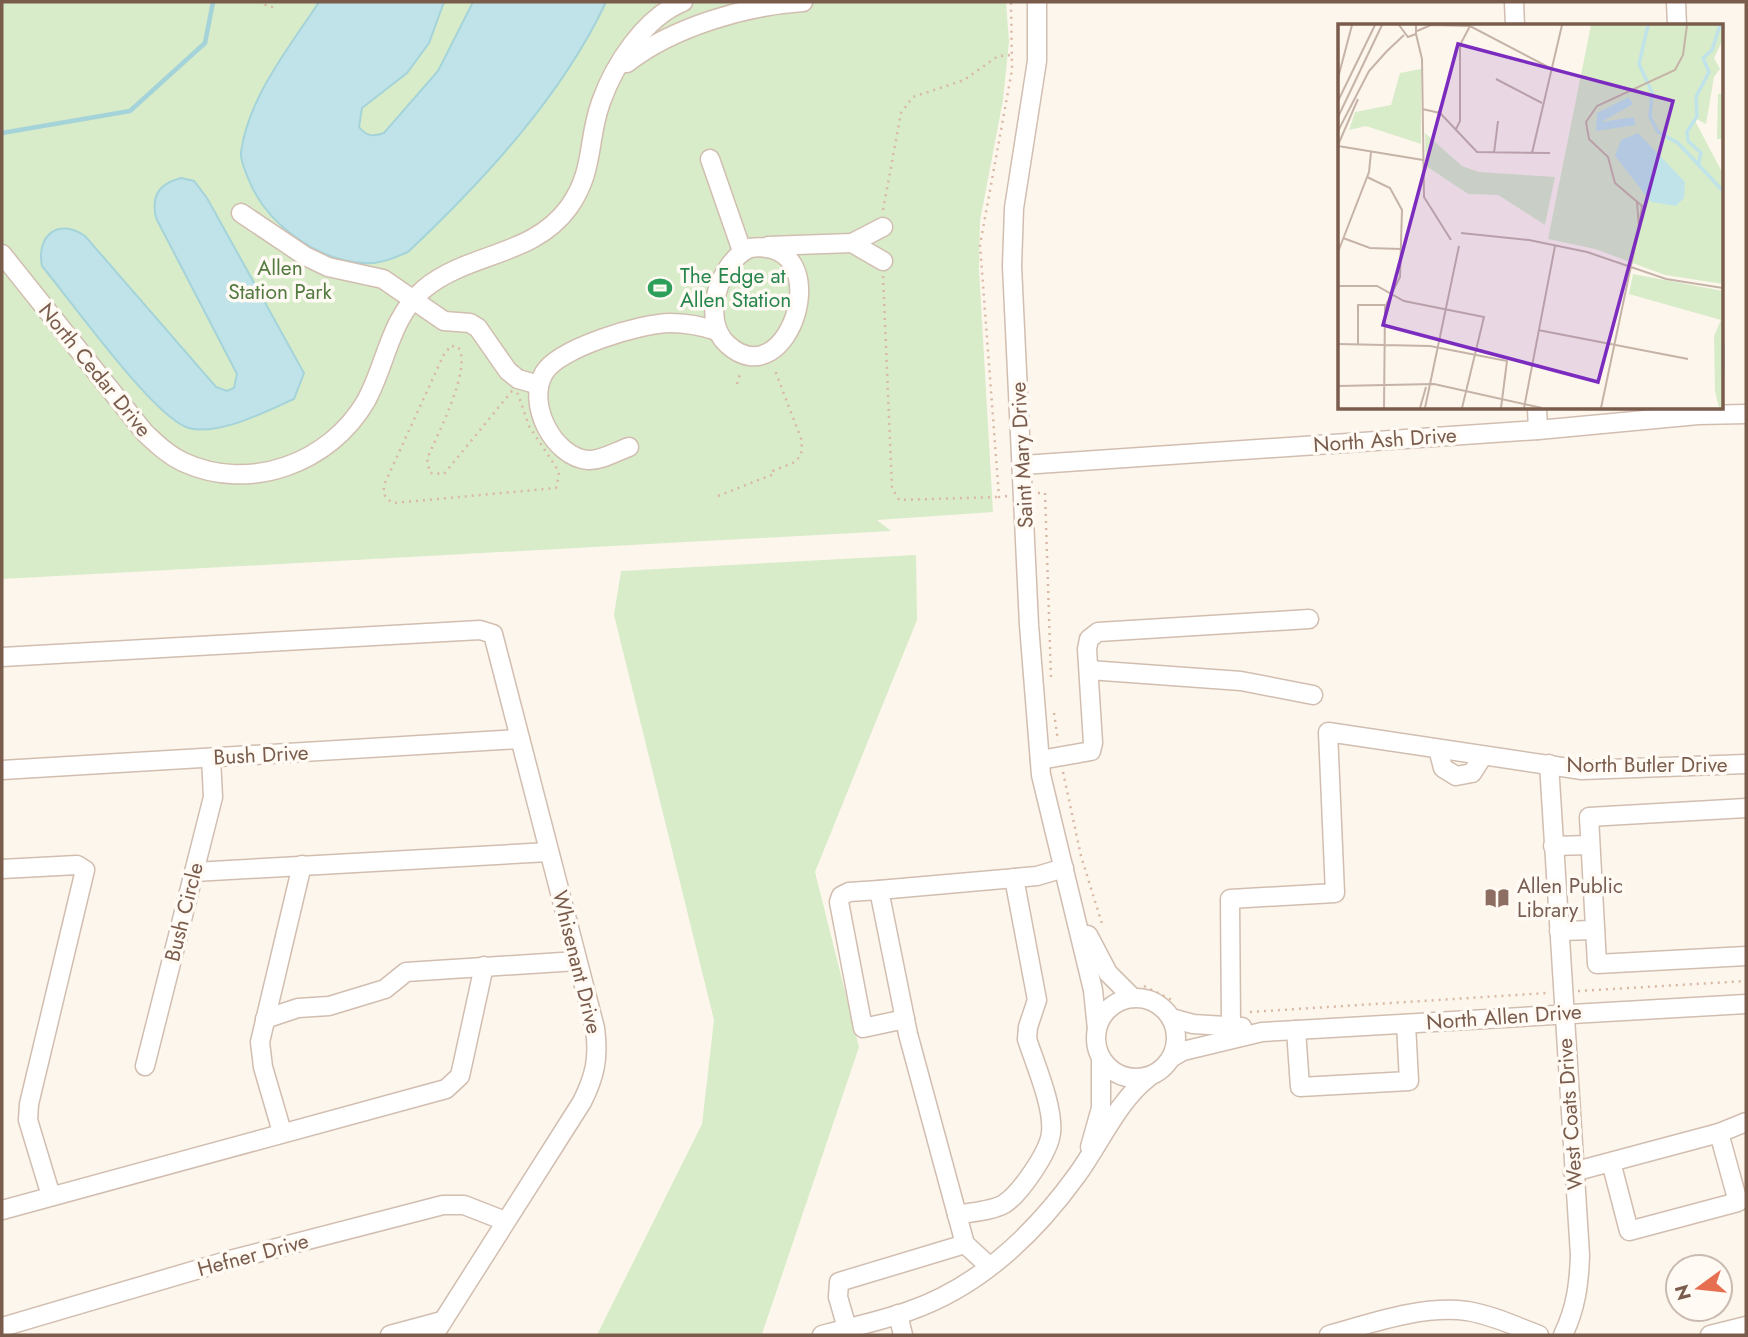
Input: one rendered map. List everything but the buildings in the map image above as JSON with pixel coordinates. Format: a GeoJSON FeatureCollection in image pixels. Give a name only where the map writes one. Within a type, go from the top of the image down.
{"type":"FeatureCollection","features":[{"type":"Feature","properties":{"kind":"street","name":"North Cedar Drive"},"geometry":{"type":"LineString","coordinates":[[2,254],[145,433],[183,462],[204,470],[256,474],[309,458],[346,429],[367,399],[397,320],[415,299],[438,278],[536,238],[567,210],[583,186],[600,103],[614,74],[643,32],[658,16],[682,2]]}},
{"type":"Feature","properties":{"kind":"street","name":"North Cedar Drive"},"geometry":{"type":"LineString","coordinates":[[614,74],[638,55],[673,35],[718,19],[790,2]]}},
{"type":"Feature","properties":{"kind":"street","name":"Saint Mary Drive"},"geometry":{"type":"LineString","coordinates":[[1037,2],[1037,61],[1014,208],[1012,266],[1029,625],[1040,760],[1051,822],[1074,906],[1097,1010],[1097,1029]]}},
{"type":"Feature","properties":{"kind":"street"},"geometry":{"type":"LineString","coordinates":[[1514,2],[1515,24]]}},
{"type":"Feature","properties":{"kind":"street"},"geometry":{"type":"LineString","coordinates":[[1675,2],[1677,24]]}},
{"type":"Feature","properties":{"kind":"street"},"geometry":{"type":"LineString","coordinates":[[710,159],[750,249]]}},
{"type":"Feature","properties":{"kind":"street"},"geometry":{"type":"LineString","coordinates":[[241,213],[305,257],[328,267],[383,279],[437,317],[450,323],[470,323],[478,328],[508,371],[518,379],[539,385]]}},
{"type":"Feature","properties":{"kind":"street"},"geometry":{"type":"LineString","coordinates":[[750,249],[779,252],[789,260],[799,282],[792,326],[787,337],[768,352],[744,354],[724,341],[717,331],[715,305],[722,279],[733,258],[750,249],[852,243],[883,227]]}},
{"type":"Feature","properties":{"kind":"street"},"geometry":{"type":"LineString","coordinates":[[852,243],[883,261]]}},
{"type":"Feature","properties":{"kind":"street"},"geometry":{"type":"LineString","coordinates":[[629,447],[593,460],[576,457],[562,449],[551,436],[539,403],[539,385],[552,362],[640,326],[671,323],[717,331]]}},
{"type":"Feature","properties":{"kind":"street"},"geometry":{"type":"LineString","coordinates":[[1537,410],[1538,430]]}},
{"type":"Feature","properties":{"kind":"street","name":"North Ash Drive"},"geometry":{"type":"LineString","coordinates":[[1023,465],[1538,430],[1698,411],[1746,414]]}},
{"type":"Feature","properties":{"kind":"street"},"geometry":{"type":"LineString","coordinates":[[1040,760],[1091,751],[1093,743],[1088,670],[1089,639],[1098,632],[1310,619]]}},
{"type":"Feature","properties":{"kind":"street","name":"Whisenant Drive"},"geometry":{"type":"LineString","coordinates":[[2,657],[480,630],[493,634],[595,1028],[598,1062],[582,1102],[438,1328]]}},
{"type":"Feature","properties":{"kind":"street"},"geometry":{"type":"LineString","coordinates":[[1088,670],[1241,681],[1313,695]]}},
{"type":"Feature","properties":{"kind":"street","name":"North Butler Drive"},"geometry":{"type":"LineString","coordinates":[[1231,1025],[1230,899],[1335,893],[1328,732],[1582,770],[1746,764]]}},
{"type":"Feature","properties":{"kind":"street","name":"Bush Drive"},"geometry":{"type":"LineString","coordinates":[[2,770],[520,739]]}},
{"type":"Feature","properties":{"kind":"street","name":"Bush Circle"},"geometry":{"type":"LineString","coordinates":[[145,1066],[213,797],[211,758]]}},
{"type":"Feature","properties":{"kind":"street","name":"West Coats Drive"},"geometry":{"type":"LineString","coordinates":[[1549,764],[1580,1255],[1579,1289],[1573,1314],[1563,1335]]}},
{"type":"Feature","properties":{"kind":"street"},"geometry":{"type":"LineString","coordinates":[[1746,808],[1589,817],[1597,964],[1746,956]]}},
{"type":"Feature","properties":{"kind":"street"},"geometry":{"type":"LineString","coordinates":[[1553,846],[1590,845]]}},
{"type":"Feature","properties":{"kind":"street"},"geometry":{"type":"LineString","coordinates":[[194,872],[549,852]]}},
{"type":"Feature","properties":{"kind":"street"},"geometry":{"type":"LineString","coordinates":[[2,869],[77,865],[85,870],[29,1104],[28,1120],[51,1196]]}},
{"type":"Feature","properties":{"kind":"street"},"geometry":{"type":"LineString","coordinates":[[282,1132],[259,1051],[302,865]]}},
{"type":"Feature","properties":{"kind":"street"},"geometry":{"type":"LineString","coordinates":[[905,1019],[863,1028],[839,908],[841,896],[849,892],[1037,876],[1064,868]]}},
{"type":"Feature","properties":{"kind":"street"},"geometry":{"type":"LineString","coordinates":[[957,1216],[1003,1205],[1017,1192],[1044,1154],[1051,1134],[1050,1117],[1027,1039],[1027,1027],[1037,1000],[1014,878]]}},
{"type":"Feature","properties":{"kind":"street"},"geometry":{"type":"LineString","coordinates":[[879,890],[905,1019],[965,1244],[989,1266]]}},
{"type":"Feature","properties":{"kind":"street","name":"Saint Mary Drive"},"geometry":{"type":"LineString","coordinates":[[1074,906],[1108,973],[1133,998]]}},
{"type":"Feature","properties":{"kind":"street"},"geometry":{"type":"LineString","coordinates":[[1559,930],[1595,930]]}},
{"type":"Feature","properties":{"kind":"street"},"geometry":{"type":"LineString","coordinates":[[265,1019],[298,1008],[329,1006],[385,989],[406,972],[578,961]]}},
{"type":"Feature","properties":{"kind":"street"},"geometry":{"type":"LineString","coordinates":[[2,1210],[446,1089],[460,1076],[484,966]]}},
{"type":"Feature","properties":{"kind":"street"},"geometry":{"type":"LineString","coordinates":[[822,1335],[898,1314],[942,1297],[1020,1244],[1056,1205],[1083,1166],[1125,1098],[1171,1058],[1176,1038],[1171,1018],[1155,1003],[1133,998],[1110,1007],[1097,1029],[1101,1058],[1101,1108],[1083,1166]]}},
{"type":"Feature","properties":{"kind":"street","name":"North Allen Drive"},"geometry":{"type":"LineString","coordinates":[[1171,1058],[1183,1051],[1262,1032],[1746,1004]]}},
{"type":"Feature","properties":{"kind":"street","name":"North Allen Drive"},"geometry":{"type":"LineString","coordinates":[[1171,1018],[1193,1024],[1231,1025],[1262,1032]]}},
{"type":"Feature","properties":{"kind":"street"},"geometry":{"type":"LineString","coordinates":[[1296,1030],[1300,1087],[1409,1081],[1406,1024]]}},
{"type":"Feature","properties":{"kind":"street"},"geometry":{"type":"LineString","coordinates":[[1101,1058],[1116,1073],[1127,1077],[1149,1077]]}},
{"type":"Feature","properties":{"kind":"street"},"geometry":{"type":"LineString","coordinates":[[1573,1171],[1719,1133],[1746,1122]]}},
{"type":"Feature","properties":{"kind":"street"},"geometry":{"type":"LineString","coordinates":[[1611,1162],[1629,1230],[1738,1202],[1719,1133]]}},
{"type":"Feature","properties":{"kind":"street","name":"Hefner Drive"},"geometry":{"type":"LineString","coordinates":[[2,1327],[230,1260],[443,1205],[464,1205],[505,1221]]}},
{"type":"Feature","properties":{"kind":"street"},"geometry":{"type":"LineString","coordinates":[[847,1328],[838,1297],[839,1282],[965,1244]]}},
{"type":"Feature","properties":{"kind":"street"},"geometry":{"type":"LineString","coordinates":[[1329,1335],[1405,1315],[1465,1311],[1495,1318],[1539,1335]]}},
{"type":"Feature","properties":{"kind":"street"},"geometry":{"type":"LineString","coordinates":[[898,1314],[903,1335]]}},
{"type":"Feature","properties":{"kind":"street"},"geometry":{"type":"LineString","coordinates":[[1710,1335],[1746,1326]]}},
{"type":"Feature","properties":{"kind":"street"},"geometry":{"type":"LineString","coordinates":[[390,1335],[438,1328]]}},
{"type":"Feature","properties":{"kind":"path"},"geometry":{"type":"LineString","coordinates":[[260,2],[272,8]]}},
{"type":"Feature","properties":{"kind":"path"},"geometry":{"type":"LineString","coordinates":[[271,14],[276,2]]}},
{"type":"Feature","properties":{"kind":"path"},"geometry":{"type":"LineString","coordinates":[[883,227],[883,213],[901,113],[913,97],[964,80],[998,56],[1013,55]]}},
{"type":"Feature","properties":{"kind":"path"},"geometry":{"type":"LineString","coordinates":[[883,261],[892,488],[899,500],[999,497]]}},
{"type":"Feature","properties":{"kind":"path"},"geometry":{"type":"LineString","coordinates":[[452,346],[458,347],[463,353],[462,372],[427,459],[430,473],[444,474],[512,391],[518,394],[529,426],[556,467],[559,475],[556,488],[394,503],[387,500],[383,493],[384,485],[445,352],[452,346]]}},
{"type":"Feature","properties":{"kind":"path"},"geometry":{"type":"LineString","coordinates":[[718,496],[774,474],[772,471],[798,459],[803,450],[768,352]]}},
{"type":"Feature","properties":{"kind":"green space","name":"Allen Station Park"},"geometry":{"type":"Polygon","coordinates":[[[2,2],[1006,2],[1009,42],[1003,100],[980,221],[979,269],[993,512],[877,520],[891,531],[2,579],[2,2]]]}},
{"type":"Feature","properties":{"kind":"green space"},"geometry":{"type":"Polygon","coordinates":[[[916,555],[917,620],[815,872],[859,1047],[762,1334],[597,1335],[702,1124],[714,1020],[614,615],[621,571],[916,555]]]}},
{"type":"Feature","properties":{"kind":"water"},"geometry":{"type":"Polygon","coordinates":[[[319,2],[444,2],[429,43],[407,73],[362,108],[359,127],[367,134],[373,135],[384,133],[438,71],[473,2],[606,2],[567,71],[519,136],[492,166],[408,252],[368,263],[326,254],[293,235],[266,209],[248,178],[241,158],[245,131],[261,92],[319,2]]]}},
{"type":"Feature","properties":{"kind":"water"},"geometry":{"type":"Polygon","coordinates":[[[181,178],[194,181],[207,198],[304,373],[294,399],[241,422],[211,429],[186,427],[152,400],[111,354],[42,266],[42,246],[51,233],[66,228],[85,236],[216,387],[227,391],[234,388],[237,374],[156,218],[155,203],[158,192],[162,187],[181,178]]]}},
{"type":"Feature","properties":{"kind":"waterway"},"geometry":{"type":"LineString","coordinates":[[2,133],[130,111],[205,43],[213,2]]}},
{"type":"Feature","properties":{"kind":"place","name":"The Edge at Allen Station"},"geometry":{"type":"Point","coordinates":[660,288]}},
{"type":"Feature","properties":{"kind":"place","name":"Allen Public Library"},"geometry":{"type":"Point","coordinates":[1497,898]}}]}
